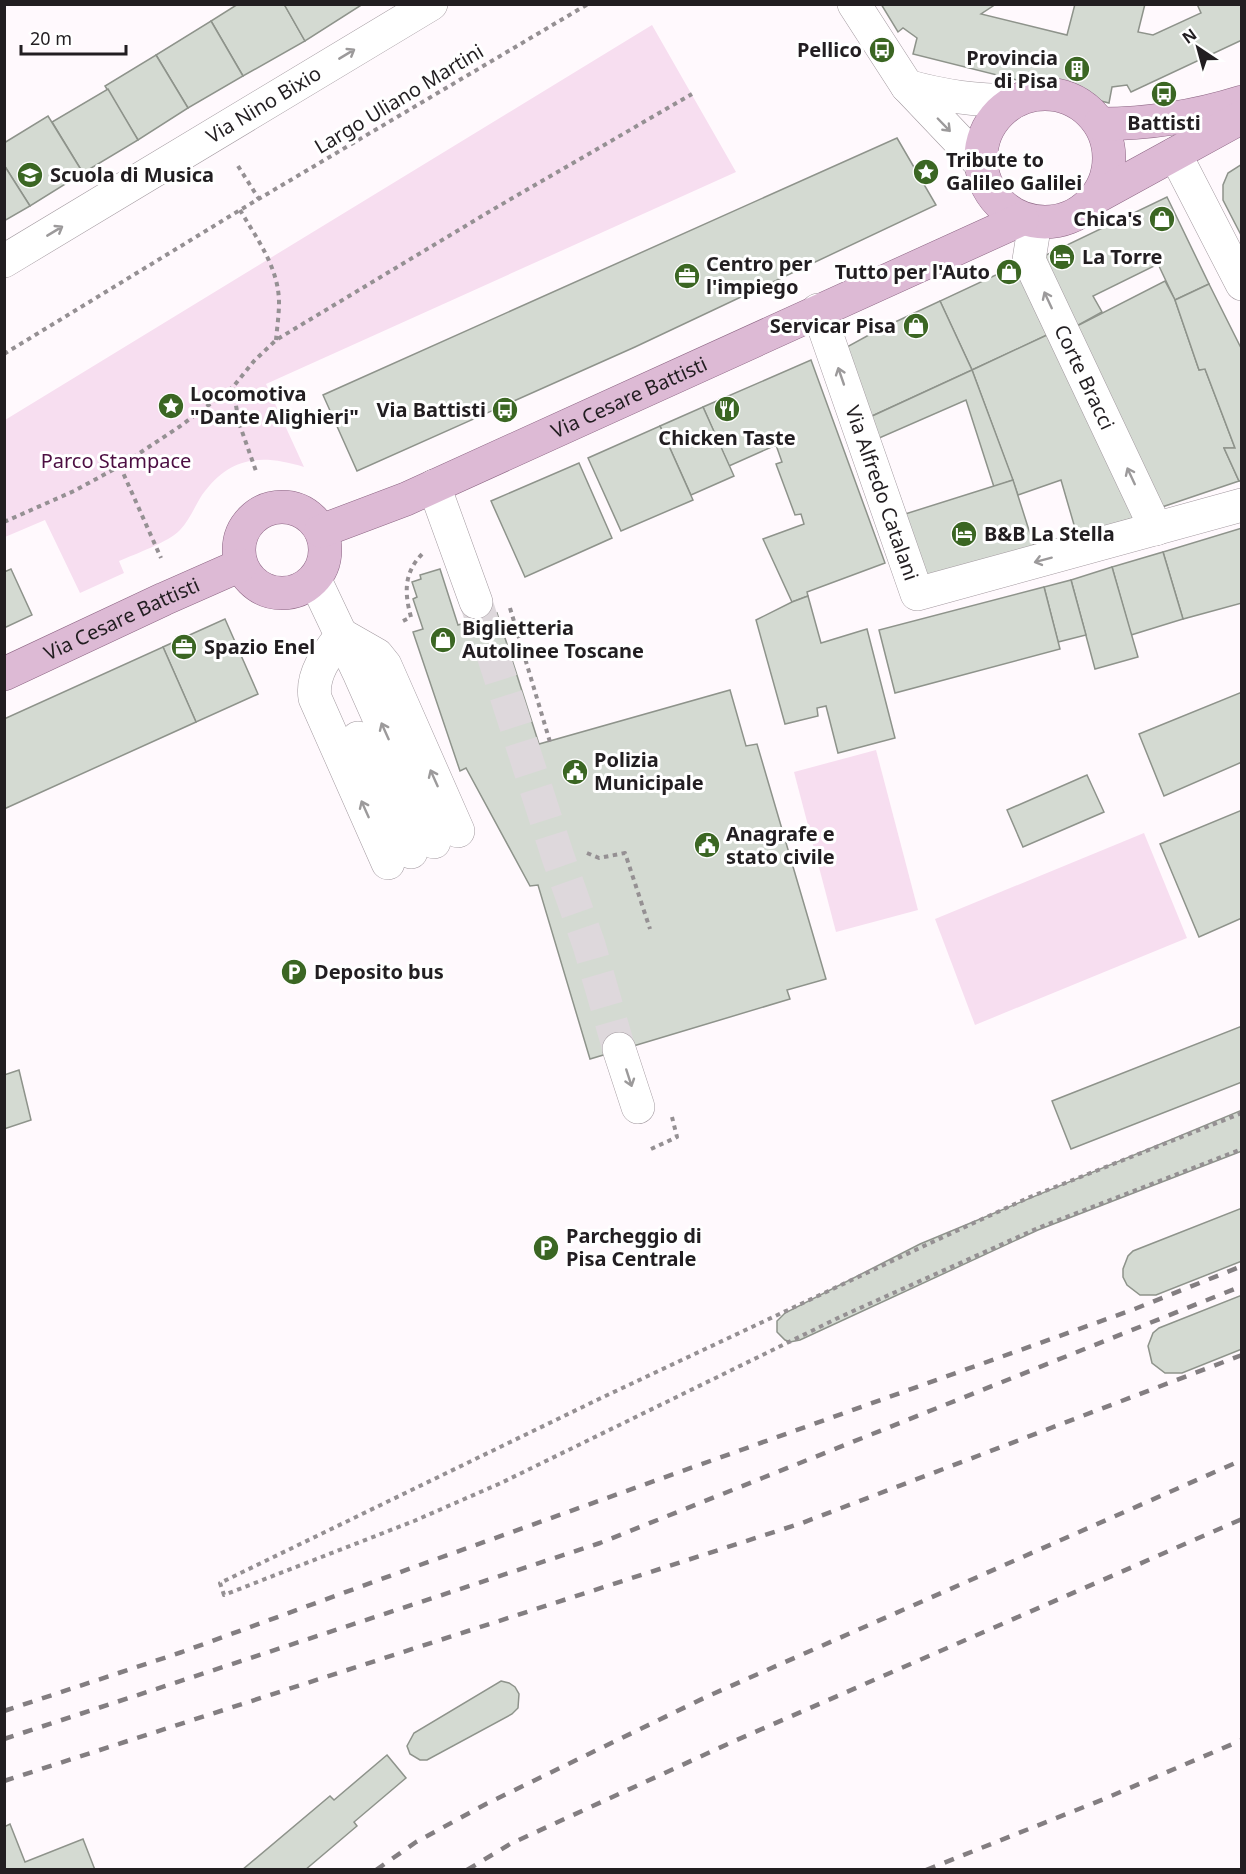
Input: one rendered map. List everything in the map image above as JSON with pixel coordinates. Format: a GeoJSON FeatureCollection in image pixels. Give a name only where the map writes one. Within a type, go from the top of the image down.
{"type":"FeatureCollection","features":[{"type":"Feature","properties":{"kind":"main road"},"geometry":{"type":"LineString","coordinates":[[1098,196],[1106,179],[1110,160],[1108,141],[1100,124],[1088,110],[1072,99],[1054,94],[1035,94],[1015,101],[1000,112],[988,127],[982,145],[984,176],[996,200],[1008,212],[1029,220],[1053,222],[1070,218],[1085,209],[1098,196],[1242,117]]}},
{"type":"Feature","properties":{"kind":"main road"},"geometry":{"type":"LineString","coordinates":[[1100,124],[1165,121],[1242,102]]}},
{"type":"Feature","properties":{"kind":"main road","name":"Via Cesare Battisti"},"geometry":{"type":"LineString","coordinates":[[933,258],[968,222],[979,205],[984,176]]}},
{"type":"Feature","properties":{"kind":"main road","name":"Via Cesare Battisti"},"geometry":{"type":"LineString","coordinates":[[321,531],[389,506],[933,258],[1029,220]]}},
{"type":"Feature","properties":{"kind":"main road"},"geometry":{"type":"LineString","coordinates":[[284,506],[298,509],[310,516],[321,531],[326,555],[315,580],[301,589],[287,593],[273,592],[259,587],[248,578],[241,565],[238,552],[240,537],[246,525],[257,514],[270,508],[284,506]]}},
{"type":"Feature","properties":{"kind":"main road","name":"Via Cesare Battisti"},"geometry":{"type":"LineString","coordinates":[[4,674],[241,565]]}},
{"type":"Feature","properties":{"kind":"street","name":"Via Nino Bixio"},"geometry":{"type":"LineString","coordinates":[[4,261],[430,4]]}},
{"type":"Feature","properties":{"kind":"street"},"geometry":{"type":"LineString","coordinates":[[854,4],[907,86],[984,176]]}},
{"type":"Feature","properties":{"kind":"street"},"geometry":{"type":"LineString","coordinates":[[907,86],[939,96],[1015,101]]}},
{"type":"Feature","properties":{"kind":"street"},"geometry":{"type":"LineString","coordinates":[[1175,154],[1242,285]]}},
{"type":"Feature","properties":{"kind":"street","name":"Corte Bracci"},"geometry":{"type":"LineString","coordinates":[[1029,220],[1029,260],[1156,529]]}},
{"type":"Feature","properties":{"kind":"street","name":"Via Alfredo Catalani"},"geometry":{"type":"LineString","coordinates":[[818,310],[917,594],[1242,505]]}},
{"type":"Feature","properties":{"kind":"street"},"geometry":{"type":"LineString","coordinates":[[434,486],[491,600]]}},
{"type":"Feature","properties":{"kind":"street"},"geometry":{"type":"LineString","coordinates":[[315,580],[342,635],[423,847],[315,698],[313,685],[323,663],[342,635]]}},
{"type":"Feature","properties":{"kind":"street"},"geometry":{"type":"LineString","coordinates":[[619,1049],[638,1107]]}},
{"type":"Feature","properties":{"kind":"path","name":"Largo Uliano Martini"},"geometry":{"type":"LineString","coordinates":[[4,354],[240,210],[588,4]]}},
{"type":"Feature","properties":{"kind":"path"},"geometry":{"type":"LineString","coordinates":[[4,522],[74,491],[120,466],[180,428],[233,387],[254,361],[276,340],[482,216],[692,94]]}},
{"type":"Feature","properties":{"kind":"path"},"geometry":{"type":"LineString","coordinates":[[238,166],[259,199]]}},
{"type":"Feature","properties":{"kind":"path"},"geometry":{"type":"LineString","coordinates":[[240,210],[267,255],[276,277],[279,301],[276,340]]}},
{"type":"Feature","properties":{"kind":"path"},"geometry":{"type":"LineString","coordinates":[[233,387],[240,423],[257,474]]}},
{"type":"Feature","properties":{"kind":"path"},"geometry":{"type":"LineString","coordinates":[[120,466],[160,558]]}},
{"type":"Feature","properties":{"kind":"path"},"geometry":{"type":"LineString","coordinates":[[403,621],[411,617],[406,588],[408,574],[417,559],[429,549]]}},
{"type":"Feature","properties":{"kind":"path"},"geometry":{"type":"LineString","coordinates":[[491,600],[550,742]]}},
{"type":"Feature","properties":{"kind":"path"},"geometry":{"type":"LineString","coordinates":[[587,853],[600,858],[625,853],[650,929]]}},
{"type":"Feature","properties":{"kind":"path"},"geometry":{"type":"LineString","coordinates":[[1242,1113],[1030,1197],[599,1399],[220,1583],[224,1595],[414,1521],[501,1483],[840,1317],[1038,1228],[1242,1149]]}},
{"type":"Feature","properties":{"kind":"green space","name":"Parco Stampace"},"geometry":{"type":"Polygon","coordinates":[[[652,25],[736,172],[266,384],[304,467],[274,460],[260,460],[247,461],[224,472],[202,495],[180,530],[168,539],[119,561],[124,573],[80,593],[45,520],[5,537],[5,420],[652,25]]]}},
{"type":"Feature","properties":{"kind":"green space"},"geometry":{"type":"Polygon","coordinates":[[[876,750],[918,910],[836,932],[794,772],[876,750]]]}},
{"type":"Feature","properties":{"kind":"green space"},"geometry":{"type":"Polygon","coordinates":[[[1144,833],[1187,938],[975,1025],[935,919],[1144,833]]]}},
{"type":"Feature","properties":{"kind":"building"},"geometry":{"type":"Polygon","coordinates":[[[238,4],[284,4],[305,41],[243,76],[211,21],[238,4]]]}},
{"type":"Feature","properties":{"kind":"building"},"geometry":{"type":"Polygon","coordinates":[[[284,4],[363,4],[305,41],[284,4]]]}},
{"type":"Feature","properties":{"kind":"building","name":"Provincia di Pisa"},"geometry":{"type":"Polygon","coordinates":[[[881,4],[996,4],[981,14],[1067,35],[1075,4],[1145,4],[1138,32],[1153,35],[1201,13],[1197,4],[1242,4],[1242,40],[1131,92],[1127,85],[1112,87],[1109,103],[913,54],[917,38],[903,28],[898,32],[881,4]]]}},
{"type":"Feature","properties":{"kind":"building"},"geometry":{"type":"Polygon","coordinates":[[[211,21],[243,76],[188,108],[156,55],[211,21]]]}},
{"type":"Feature","properties":{"kind":"building"},"geometry":{"type":"Polygon","coordinates":[[[156,55],[188,108],[138,140],[105,86],[156,55]]]}},
{"type":"Feature","properties":{"kind":"building"},"geometry":{"type":"Polygon","coordinates":[[[108,89],[138,140],[83,173],[52,122],[108,89]]]}},
{"type":"Feature","properties":{"kind":"building"},"geometry":{"type":"Polygon","coordinates":[[[48,116],[83,173],[30,206],[4,165],[4,143],[48,116]]]}},
{"type":"Feature","properties":{"kind":"building","name":"Centro per l'impiego"},"geometry":{"type":"Polygon","coordinates":[[[897,138],[936,205],[635,347],[357,471],[323,395],[897,138]]]}},
{"type":"Feature","properties":{"kind":"building"},"geometry":{"type":"Polygon","coordinates":[[[1242,164],[1242,237],[1223,200],[1223,185],[1228,173],[1242,164]]]}},
{"type":"Feature","properties":{"kind":"building"},"geometry":{"type":"Polygon","coordinates":[[[4,165],[30,206],[4,221],[4,165]]]}},
{"type":"Feature","properties":{"kind":"building"},"geometry":{"type":"Polygon","coordinates":[[[1167,197],[1209,284],[1175,300],[1158,264],[1093,296],[1102,312],[1073,328],[1040,258],[1167,197]]]}},
{"type":"Feature","properties":{"kind":"building"},"geometry":{"type":"Polygon","coordinates":[[[1015,266],[1047,335],[972,370],[940,301],[1015,266]]]}},
{"type":"Feature","properties":{"kind":"building"},"geometry":{"type":"Polygon","coordinates":[[[1165,281],[1175,300],[1199,370],[1205,369],[1235,448],[1224,448],[1239,481],[1162,507],[1073,328],[1165,281]]]}},
{"type":"Feature","properties":{"kind":"building"},"geometry":{"type":"Polygon","coordinates":[[[1209,284],[1242,350],[1242,480],[1239,481],[1224,448],[1235,448],[1205,369],[1199,370],[1175,300],[1209,284]]]}},
{"type":"Feature","properties":{"kind":"building"},"geometry":{"type":"Polygon","coordinates":[[[940,301],[972,370],[870,417],[845,348],[940,301]]]}},
{"type":"Feature","properties":{"kind":"building"},"geometry":{"type":"Polygon","coordinates":[[[1047,335],[1137,517],[1077,535],[1061,480],[1018,495],[972,370],[1047,335]]]}},
{"type":"Feature","properties":{"kind":"building"},"geometry":{"type":"Polygon","coordinates":[[[811,360],[885,563],[807,592],[808,596],[792,602],[763,539],[804,524],[801,514],[795,515],[776,464],[782,462],[776,445],[729,466],[703,407],[811,360]]]}},
{"type":"Feature","properties":{"kind":"building"},"geometry":{"type":"Polygon","coordinates":[[[972,370],[1013,480],[994,487],[966,400],[877,439],[870,417],[972,370]]]}},
{"type":"Feature","properties":{"kind":"building"},"geometry":{"type":"Polygon","coordinates":[[[703,407],[734,476],[691,495],[660,426],[703,407]]]}},
{"type":"Feature","properties":{"kind":"building"},"geometry":{"type":"Polygon","coordinates":[[[660,426],[693,500],[621,531],[588,458],[660,426]]]}},
{"type":"Feature","properties":{"kind":"building"},"geometry":{"type":"Polygon","coordinates":[[[579,463],[612,538],[525,577],[491,501],[579,463]]]}},
{"type":"Feature","properties":{"kind":"building"},"geometry":{"type":"Polygon","coordinates":[[[1013,480],[1034,546],[922,580],[902,515],[1013,480]]]}},
{"type":"Feature","properties":{"kind":"building"},"geometry":{"type":"Polygon","coordinates":[[[1242,528],[1242,603],[1183,619],[1163,552],[1242,528]]]}},
{"type":"Feature","properties":{"kind":"building"},"geometry":{"type":"Polygon","coordinates":[[[1163,552],[1183,619],[1131,635],[1112,567],[1163,552]]]}},
{"type":"Feature","properties":{"kind":"building"},"geometry":{"type":"Polygon","coordinates":[[[1112,567],[1138,657],[1095,669],[1071,580],[1112,567]]]}},
{"type":"Feature","properties":{"kind":"building"},"geometry":{"type":"Polygon","coordinates":[[[11,569],[32,615],[4,628],[4,572],[11,569]]]}},
{"type":"Feature","properties":{"kind":"building"},"geometry":{"type":"Polygon","coordinates":[[[440,569],[458,625],[497,613],[539,744],[730,690],[746,746],[757,744],[826,979],[787,990],[790,999],[590,1059],[538,885],[530,886],[466,768],[460,771],[413,632],[423,629],[413,599],[417,597],[412,582],[421,579],[420,575],[440,569]]]}},
{"type":"Feature","properties":{"kind":"building"},"geometry":{"type":"Polygon","coordinates":[[[1071,580],[1086,635],[1058,642],[1044,587],[1071,580]]]}},
{"type":"Feature","properties":{"kind":"building"},"geometry":{"type":"Polygon","coordinates":[[[1044,587],[1060,649],[895,693],[879,630],[1044,587]]]}},
{"type":"Feature","properties":{"kind":"building"},"geometry":{"type":"Polygon","coordinates":[[[808,596],[821,643],[867,629],[895,738],[838,753],[826,706],[817,708],[818,716],[785,724],[756,620],[808,596]]]}},
{"type":"Feature","properties":{"kind":"building"},"geometry":{"type":"Polygon","coordinates":[[[225,619],[258,694],[196,722],[163,647],[225,619]]]}},
{"type":"Feature","properties":{"kind":"building"},"geometry":{"type":"Polygon","coordinates":[[[163,647],[196,722],[4,809],[4,719],[163,647]]]}},
{"type":"Feature","properties":{"kind":"building"},"geometry":{"type":"Polygon","coordinates":[[[1242,692],[1242,762],[1164,796],[1139,734],[1242,692]]]}},
{"type":"Feature","properties":{"kind":"building"},"geometry":{"type":"Polygon","coordinates":[[[1087,775],[1104,812],[1023,847],[1007,810],[1087,775]]]}},
{"type":"Feature","properties":{"kind":"building"},"geometry":{"type":"Polygon","coordinates":[[[1242,810],[1242,918],[1199,937],[1160,844],[1242,810]]]}},
{"type":"Feature","properties":{"kind":"building"},"geometry":{"type":"Polygon","coordinates":[[[1242,1026],[1242,1082],[1071,1149],[1052,1101],[1242,1026]]]}},
{"type":"Feature","properties":{"kind":"building"},"geometry":{"type":"Polygon","coordinates":[[[19,1070],[31,1120],[4,1129],[4,1075],[19,1070]]]}},
{"type":"Feature","properties":{"kind":"building"},"geometry":{"type":"Polygon","coordinates":[[[1242,1110],[1242,1151],[1038,1230],[800,1340],[790,1342],[777,1332],[777,1321],[785,1313],[920,1244],[1242,1110]]]}},
{"type":"Feature","properties":{"kind":"building"},"geometry":{"type":"Polygon","coordinates":[[[1242,1208],[1242,1261],[1156,1295],[1140,1295],[1127,1285],[1123,1277],[1123,1269],[1128,1256],[1133,1251],[1242,1208]]]}},
{"type":"Feature","properties":{"kind":"building"},"geometry":{"type":"Polygon","coordinates":[[[1242,1295],[1242,1349],[1182,1373],[1165,1373],[1152,1363],[1148,1346],[1153,1333],[1159,1328],[1242,1295]]]}},
{"type":"Feature","properties":{"kind":"building"},"geometry":{"type":"Polygon","coordinates":[[[501,1681],[515,1687],[519,1694],[518,1708],[512,1714],[427,1760],[420,1760],[410,1754],[407,1746],[414,1733],[501,1681]]]}},
{"type":"Feature","properties":{"kind":"building"},"geometry":{"type":"Polygon","coordinates":[[[387,1755],[406,1778],[354,1822],[357,1826],[305,1870],[242,1870],[330,1796],[334,1800],[387,1755]]]}},
{"type":"Feature","properties":{"kind":"building"},"geometry":{"type":"Polygon","coordinates":[[[10,1824],[25,1862],[83,1839],[95,1870],[4,1870],[4,1827],[10,1824]]]}},
{"type":"Feature","properties":{"kind":"tunnel"},"geometry":{"type":"LineString","coordinates":[[476,602],[558,857],[589,945],[619,1049]]}},
{"type":"Feature","properties":{"kind":"railway"},"geometry":{"type":"LineString","coordinates":[[4,1711],[182,1652],[1132,1310],[1242,1266]]}},
{"type":"Feature","properties":{"kind":"railway"},"geometry":{"type":"LineString","coordinates":[[4,1739],[600,1543],[1242,1286]]}},
{"type":"Feature","properties":{"kind":"railway"},"geometry":{"type":"LineString","coordinates":[[4,1781],[802,1523],[1242,1355]]}},
{"type":"Feature","properties":{"kind":"railway"},"geometry":{"type":"LineString","coordinates":[[376,1870],[416,1842],[486,1804],[706,1697],[1242,1460]]}},
{"type":"Feature","properties":{"kind":"railway"},"geometry":{"type":"LineString","coordinates":[[467,1870],[510,1844],[730,1743],[1242,1519]]}},
{"type":"Feature","properties":{"kind":"railway"},"geometry":{"type":"LineString","coordinates":[[926,1870],[1104,1799],[1242,1740]]}},
{"type":"Feature","properties":{"kind":"place","name":"Pellico"},"geometry":{"type":"Point","coordinates":[882,50]}},
{"type":"Feature","properties":{"kind":"place","name":"Provincia di Pisa"},"geometry":{"type":"Point","coordinates":[1077,69]}},
{"type":"Feature","properties":{"kind":"place","name":"Battisti"},"geometry":{"type":"Point","coordinates":[1164,94]}},
{"type":"Feature","properties":{"kind":"place","name":"Tribute to Galileo Galilei"},"geometry":{"type":"Point","coordinates":[926,172]}},
{"type":"Feature","properties":{"kind":"place","name":"Scuola di Musica"},"geometry":{"type":"Point","coordinates":[30,175]}},
{"type":"Feature","properties":{"kind":"place","name":"Chica's"},"geometry":{"type":"Point","coordinates":[1162,219]}},
{"type":"Feature","properties":{"kind":"place","name":"La Torre"},"geometry":{"type":"Point","coordinates":[1062,257]}},
{"type":"Feature","properties":{"kind":"place","name":"Tutto per l'Auto"},"geometry":{"type":"Point","coordinates":[1009,272]}},
{"type":"Feature","properties":{"kind":"place","name":"Centro per l'impiego"},"geometry":{"type":"Point","coordinates":[687,276]}},
{"type":"Feature","properties":{"kind":"place","name":"Servicar Pisa"},"geometry":{"type":"Point","coordinates":[916,326]}},
{"type":"Feature","properties":{"kind":"place","name":"Locomotiva \"Dante Alighieri\""},"geometry":{"type":"Point","coordinates":[171,406]}},
{"type":"Feature","properties":{"kind":"place","name":"Chicken Taste"},"geometry":{"type":"Point","coordinates":[727,409]}},
{"type":"Feature","properties":{"kind":"place","name":"Via Battisti"},"geometry":{"type":"Point","coordinates":[505,410]}},
{"type":"Feature","properties":{"kind":"place","name":"B&B La Stella"},"geometry":{"type":"Point","coordinates":[964,534]}},
{"type":"Feature","properties":{"kind":"place","name":"Biglietteria Autolinee Toscane"},"geometry":{"type":"Point","coordinates":[443,640]}},
{"type":"Feature","properties":{"kind":"place","name":"Spazio Enel"},"geometry":{"type":"Point","coordinates":[184,647]}},
{"type":"Feature","properties":{"kind":"place","name":"Polizia Municipale"},"geometry":{"type":"Point","coordinates":[575,772]}},
{"type":"Feature","properties":{"kind":"place","name":"Anagrafe e stato civile"},"geometry":{"type":"Point","coordinates":[707,845]}},
{"type":"Feature","properties":{"kind":"place","name":"Deposito bus"},"geometry":{"type":"Point","coordinates":[294,972]}},
{"type":"Feature","properties":{"kind":"place","name":"Parcheggio di Pisa Centrale"},"geometry":{"type":"Point","coordinates":[546,1248]}}]}
